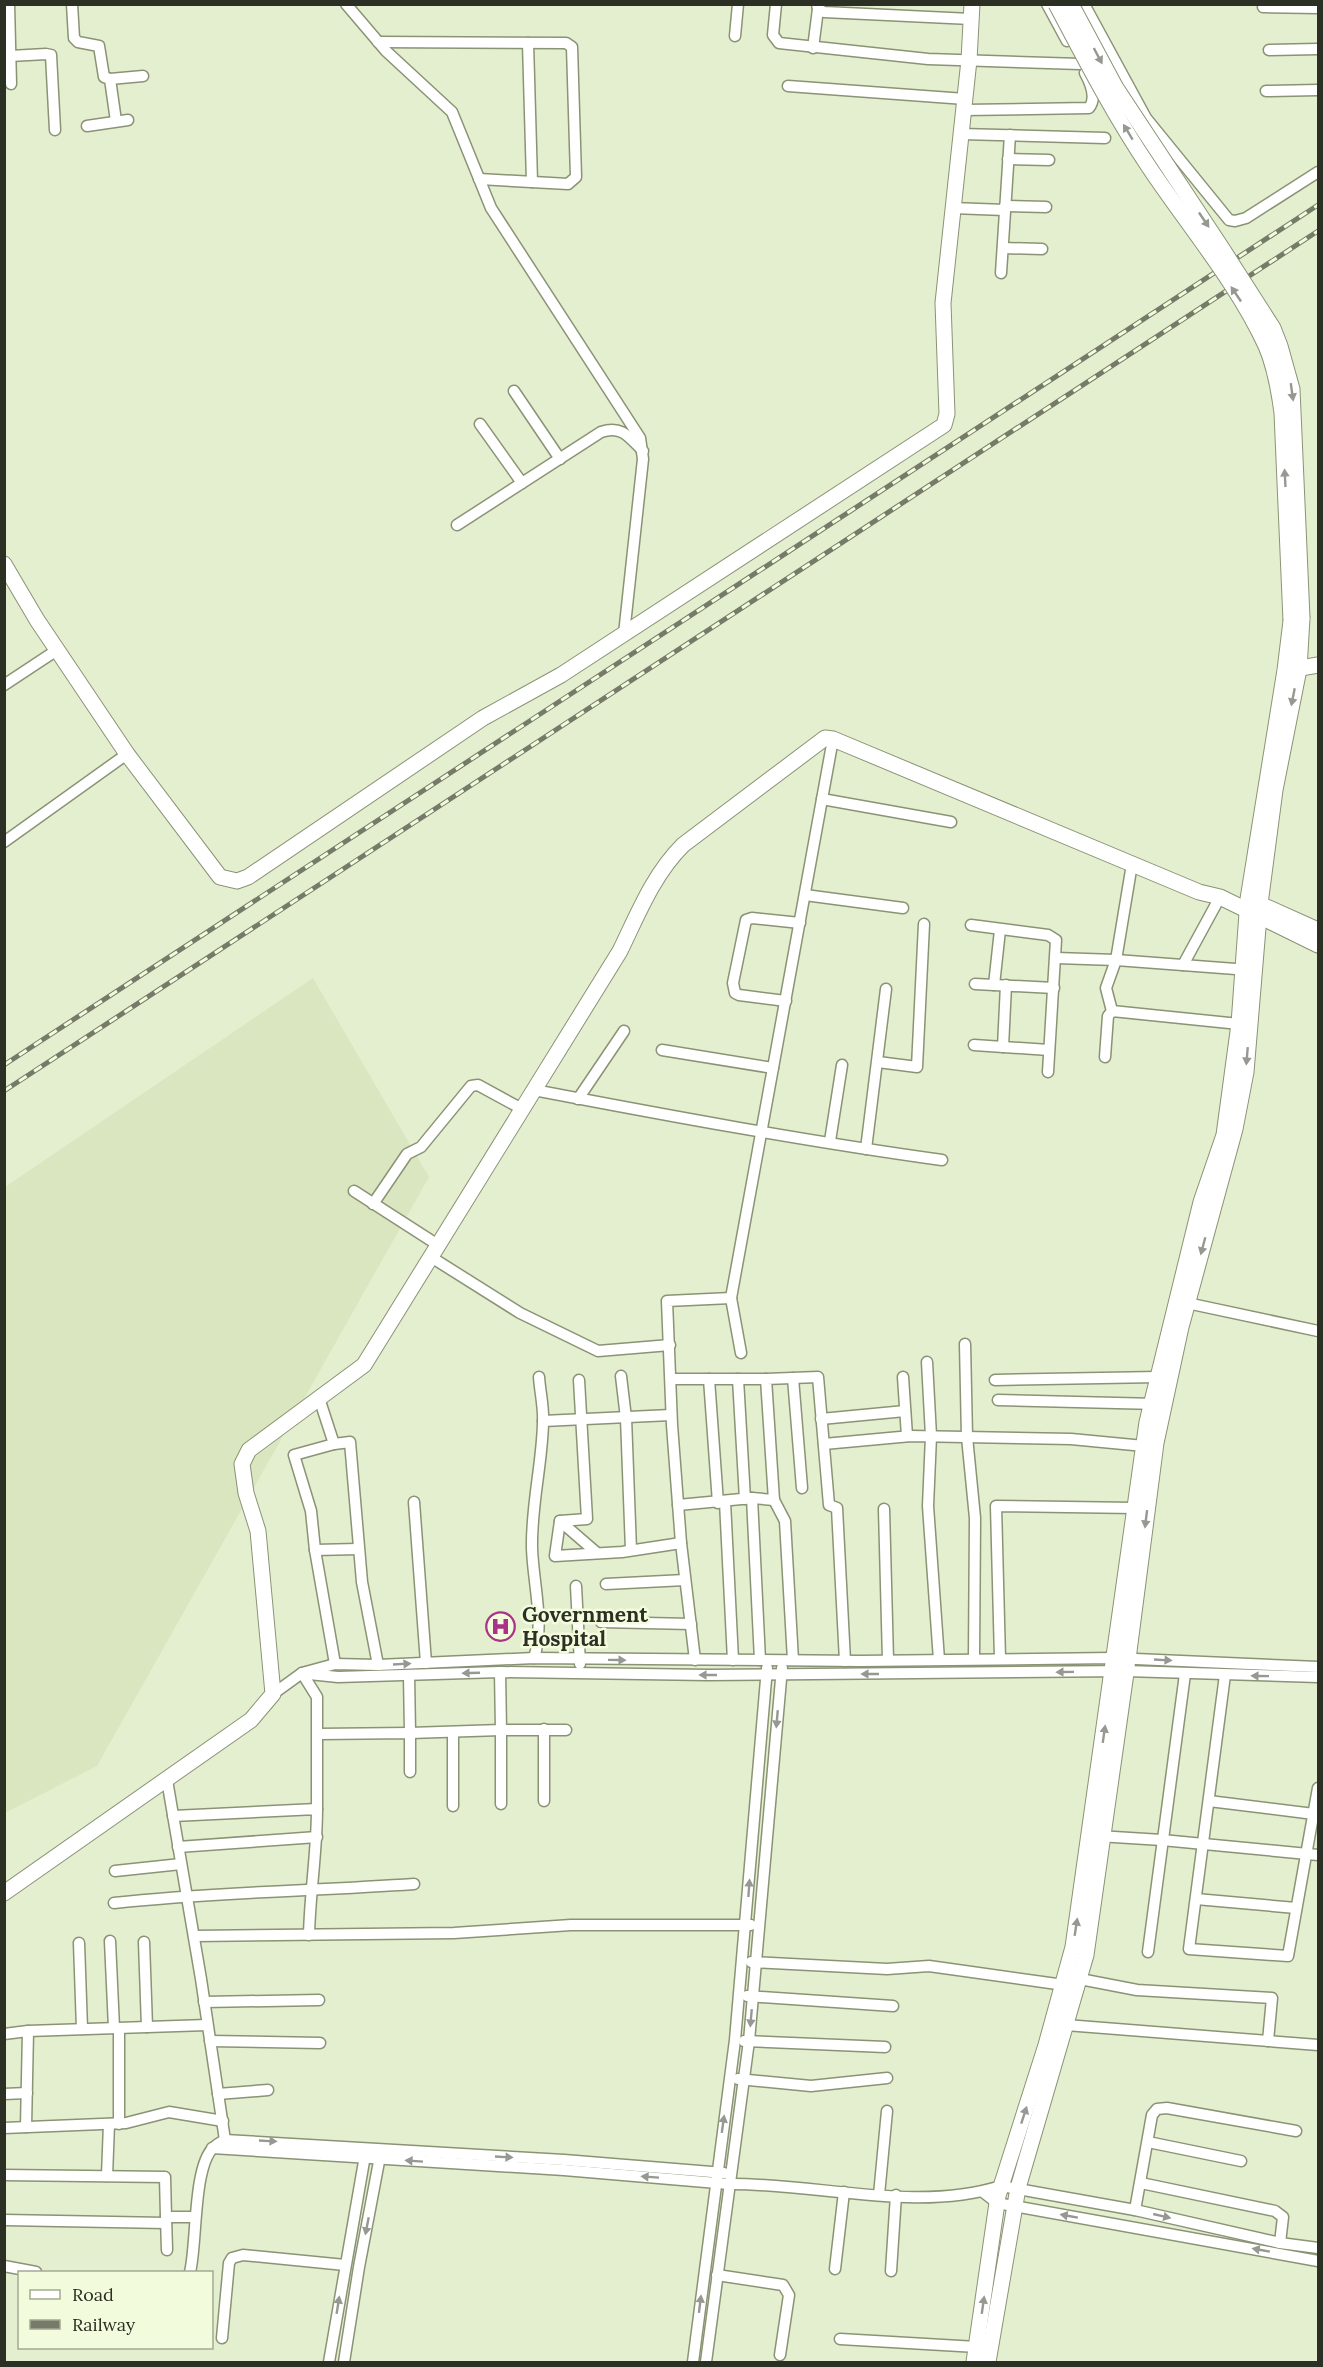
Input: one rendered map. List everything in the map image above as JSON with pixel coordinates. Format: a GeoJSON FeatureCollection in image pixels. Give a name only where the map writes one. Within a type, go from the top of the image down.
{"type":"FeatureCollection","features":[{"type":"Feature","properties":{"kind":"street"},"geometry":{"type":"LineString","coordinates":[[9,4],[11,84]]}},
{"type":"Feature","properties":{"kind":"street"},"geometry":{"type":"LineString","coordinates":[[72,4],[76,41],[99,46],[103,74],[110,80],[116,122]]}},
{"type":"Feature","properties":{"kind":"street"},"geometry":{"type":"LineString","coordinates":[[346,4],[378,42],[448,108],[454,117],[493,212],[637,431],[644,452],[624,634]]}},
{"type":"Feature","properties":{"kind":"street"},"geometry":{"type":"LineString","coordinates":[[735,36],[738,4]]}},
{"type":"Feature","properties":{"kind":"street"},"geometry":{"type":"LineString","coordinates":[[776,4],[773,34],[776,41],[813,48],[928,58],[1080,64]]}},
{"type":"Feature","properties":{"kind":"street"},"geometry":{"type":"LineString","coordinates":[[788,86],[964,104],[1089,108],[1093,103],[1091,85],[1047,4]]}},
{"type":"Feature","properties":{"kind":"street"},"geometry":{"type":"LineString","coordinates":[[1056,4],[1100,87],[1148,166],[1245,307],[1267,347],[1277,379],[1282,413],[1296,619]]}},
{"type":"Feature","properties":{"kind":"street"},"geometry":{"type":"LineString","coordinates":[[1071,4],[1116,88],[1273,328],[1292,389],[1294,412],[1296,619],[1292,670],[1254,908],[1249,970],[1246,1072],[1235,1129],[1187,1304],[1144,1446],[1135,1508],[1120,1665]]}},
{"type":"Feature","properties":{"kind":"street"},"geometry":{"type":"LineString","coordinates":[[1084,4],[1146,118],[1224,216],[1234,221],[1246,218],[1318,172]]}},
{"type":"Feature","properties":{"kind":"street"},"geometry":{"type":"LineString","coordinates":[[4,564],[57,650],[127,754],[220,877],[237,881],[248,877],[483,718],[558,677],[944,425],[947,414],[943,303],[972,12],[824,12],[817,7],[813,48]]}},
{"type":"Feature","properties":{"kind":"street"},"geometry":{"type":"LineString","coordinates":[[1263,7],[1318,8]]}},
{"type":"Feature","properties":{"kind":"street"},"geometry":{"type":"LineString","coordinates":[[378,42],[566,43],[572,47],[576,177],[568,183],[479,179]]}},
{"type":"Feature","properties":{"kind":"street"},"geometry":{"type":"LineString","coordinates":[[528,43],[532,182]]}},
{"type":"Feature","properties":{"kind":"street"},"geometry":{"type":"LineString","coordinates":[[1269,50],[1318,49]]}},
{"type":"Feature","properties":{"kind":"street"},"geometry":{"type":"LineString","coordinates":[[10,56],[51,55],[55,130]]}},
{"type":"Feature","properties":{"kind":"street"},"geometry":{"type":"LineString","coordinates":[[110,80],[143,76]]}},
{"type":"Feature","properties":{"kind":"street"},"geometry":{"type":"LineString","coordinates":[[1266,91],[1318,90]]}},
{"type":"Feature","properties":{"kind":"street"},"geometry":{"type":"LineString","coordinates":[[87,126],[128,120]]}},
{"type":"Feature","properties":{"kind":"street"},"geometry":{"type":"LineString","coordinates":[[961,134],[1105,138]]}},
{"type":"Feature","properties":{"kind":"street"},"geometry":{"type":"LineString","coordinates":[[1001,273],[1010,135]]}},
{"type":"Feature","properties":{"kind":"street"},"geometry":{"type":"LineString","coordinates":[[1008,159],[1049,160]]}},
{"type":"Feature","properties":{"kind":"street"},"geometry":{"type":"LineString","coordinates":[[952,208],[1046,207]]}},
{"type":"Feature","properties":{"kind":"street"},"geometry":{"type":"LineString","coordinates":[[1003,248],[1042,249]]}},
{"type":"Feature","properties":{"kind":"street"},"geometry":{"type":"LineString","coordinates":[[514,392],[560,459]]}},
{"type":"Feature","properties":{"kind":"street"},"geometry":{"type":"LineString","coordinates":[[480,424],[522,483]]}},
{"type":"Feature","properties":{"kind":"street"},"geometry":{"type":"LineString","coordinates":[[457,525],[601,432],[610,429],[627,435],[644,452]]}},
{"type":"Feature","properties":{"kind":"street"},"geometry":{"type":"LineString","coordinates":[[4,686],[57,650]]}},
{"type":"Feature","properties":{"kind":"street"},"geometry":{"type":"LineString","coordinates":[[1292,670],[1318,665]]}},
{"type":"Feature","properties":{"kind":"street"},"geometry":{"type":"LineString","coordinates":[[273,1694],[258,1531],[246,1493],[242,1464],[249,1450],[364,1365],[620,951],[652,884],[667,861],[683,845],[825,738],[833,739],[1199,892],[1318,930]]}},
{"type":"Feature","properties":{"kind":"street"},"geometry":{"type":"LineString","coordinates":[[741,1353],[731,1298],[833,739]]}},
{"type":"Feature","properties":{"kind":"street"},"geometry":{"type":"LineString","coordinates":[[4,842],[127,754]]}},
{"type":"Feature","properties":{"kind":"street"},"geometry":{"type":"LineString","coordinates":[[822,799],[951,822]]}},
{"type":"Feature","properties":{"kind":"street"},"geometry":{"type":"LineString","coordinates":[[1112,1011],[1106,988],[1116,960],[1132,864]]}},
{"type":"Feature","properties":{"kind":"street"},"geometry":{"type":"LineString","coordinates":[[805,895],[903,908]]}},
{"type":"Feature","properties":{"kind":"street"},"geometry":{"type":"LineString","coordinates":[[1182,965],[1223,898]]}},
{"type":"Feature","properties":{"kind":"street"},"geometry":{"type":"LineString","coordinates":[[1254,908],[1318,945]]}},
{"type":"Feature","properties":{"kind":"street"},"geometry":{"type":"LineString","coordinates":[[786,1001],[735,993],[733,983],[746,920],[752,918],[800,923]]}},
{"type":"Feature","properties":{"kind":"street"},"geometry":{"type":"LineString","coordinates":[[878,1062],[918,1067],[924,924]]}},
{"type":"Feature","properties":{"kind":"street"},"geometry":{"type":"LineString","coordinates":[[971,925],[1054,938],[1057,944],[1048,1072]]}},
{"type":"Feature","properties":{"kind":"street"},"geometry":{"type":"LineString","coordinates":[[1000,930],[1003,1047]]}},
{"type":"Feature","properties":{"kind":"street"},"geometry":{"type":"LineString","coordinates":[[1056,958],[1249,970]]}},
{"type":"Feature","properties":{"kind":"street"},"geometry":{"type":"LineString","coordinates":[[988,2362],[1017,2188],[1086,1955],[1096,1836],[1120,1665],[1156,1443],[1158,1377],[1201,1202],[1224,1136],[1239,1024],[1249,970]]}},
{"type":"Feature","properties":{"kind":"street"},"geometry":{"type":"LineString","coordinates":[[975,984],[1054,988]]}},
{"type":"Feature","properties":{"kind":"street"},"geometry":{"type":"LineString","coordinates":[[866,1149],[886,989]]}},
{"type":"Feature","properties":{"kind":"street"},"geometry":{"type":"LineString","coordinates":[[1112,1011],[1239,1024]]}},
{"type":"Feature","properties":{"kind":"street"},"geometry":{"type":"LineString","coordinates":[[1105,1057],[1108,1016],[1112,1011]]}},
{"type":"Feature","properties":{"kind":"street"},"geometry":{"type":"LineString","coordinates":[[578,1098],[624,1031]]}},
{"type":"Feature","properties":{"kind":"street"},"geometry":{"type":"LineString","coordinates":[[974,1045],[1049,1050]]}},
{"type":"Feature","properties":{"kind":"street"},"geometry":{"type":"LineString","coordinates":[[662,1050],[773,1068]]}},
{"type":"Feature","properties":{"kind":"street"},"geometry":{"type":"LineString","coordinates":[[830,1141],[842,1065]]}},
{"type":"Feature","properties":{"kind":"street"},"geometry":{"type":"LineString","coordinates":[[373,1204],[408,1152],[421,1147],[471,1086],[478,1085],[522,1109]]}},
{"type":"Feature","properties":{"kind":"street"},"geometry":{"type":"LineString","coordinates":[[534,1090],[761,1133],[830,1141],[866,1149],[942,1160]]}},
{"type":"Feature","properties":{"kind":"street"},"geometry":{"type":"LineString","coordinates":[[354,1191],[520,1313],[598,1351],[670,1346]]}},
{"type":"Feature","properties":{"kind":"street"},"geometry":{"type":"LineString","coordinates":[[695,1660],[678,1505],[671,1415],[667,1301],[731,1298]]}},
{"type":"Feature","properties":{"kind":"street"},"geometry":{"type":"LineString","coordinates":[[1187,1304],[1318,1331]]}},
{"type":"Feature","properties":{"kind":"street"},"geometry":{"type":"LineString","coordinates":[[965,1344],[967,1437],[975,1518],[974,1659]]}},
{"type":"Feature","properties":{"kind":"street"},"geometry":{"type":"LineString","coordinates":[[927,1362],[931,1436],[928,1506],[939,1660]]}},
{"type":"Feature","properties":{"kind":"street"},"geometry":{"type":"LineString","coordinates":[[621,1376],[626,1418],[631,1550]]}},
{"type":"Feature","properties":{"kind":"street"},"geometry":{"type":"LineString","coordinates":[[534,1658],[537,1650],[538,1612],[532,1548],[533,1503],[543,1421],[539,1377]]}},
{"type":"Feature","properties":{"kind":"street"},"geometry":{"type":"LineString","coordinates":[[671,1379],[818,1377],[829,1505],[837,1508],[845,1660]]}},
{"type":"Feature","properties":{"kind":"street"},"geometry":{"type":"LineString","coordinates":[[903,1377],[907,1436]]}},
{"type":"Feature","properties":{"kind":"street"},"geometry":{"type":"LineString","coordinates":[[995,1380],[1158,1377]]}},
{"type":"Feature","properties":{"kind":"street"},"geometry":{"type":"LineString","coordinates":[[793,1378],[802,1488]]}},
{"type":"Feature","properties":{"kind":"street"},"geometry":{"type":"LineString","coordinates":[[709,1379],[722,1502],[733,1660]]}},
{"type":"Feature","properties":{"kind":"street"},"geometry":{"type":"LineString","coordinates":[[693,2362],[740,1995],[766,1675],[738,1379]]}},
{"type":"Feature","properties":{"kind":"street"},"geometry":{"type":"LineString","coordinates":[[706,2362],[749,2041],[781,1674],[788,1660],[785,1521],[774,1500],[766,1379]]}},
{"type":"Feature","properties":{"kind":"street"},"geometry":{"type":"LineString","coordinates":[[560,1521],[587,1519],[579,1380]]}},
{"type":"Feature","properties":{"kind":"street"},"geometry":{"type":"LineString","coordinates":[[320,1398],[334,1444]]}},
{"type":"Feature","properties":{"kind":"street"},"geometry":{"type":"LineString","coordinates":[[998,1401],[1158,1404]]}},
{"type":"Feature","properties":{"kind":"street"},"geometry":{"type":"LineString","coordinates":[[821,1419],[905,1411]]}},
{"type":"Feature","properties":{"kind":"street"},"geometry":{"type":"LineString","coordinates":[[543,1421],[671,1415]]}},
{"type":"Feature","properties":{"kind":"street"},"geometry":{"type":"LineString","coordinates":[[824,1444],[931,1436],[1071,1439],[1144,1446]]}},
{"type":"Feature","properties":{"kind":"street"},"geometry":{"type":"LineString","coordinates":[[335,1664],[315,1550],[311,1511],[294,1455],[350,1442],[362,1582],[378,1665]]}},
{"type":"Feature","properties":{"kind":"street"},"geometry":{"type":"LineString","coordinates":[[678,1505],[749,1499],[774,1500]]}},
{"type":"Feature","properties":{"kind":"street"},"geometry":{"type":"LineString","coordinates":[[414,1502],[426,1663]]}},
{"type":"Feature","properties":{"kind":"street"},"geometry":{"type":"LineString","coordinates":[[1000,1659],[996,1506],[1135,1508]]}},
{"type":"Feature","properties":{"kind":"street"},"geometry":{"type":"LineString","coordinates":[[884,1509],[888,1660]]}},
{"type":"Feature","properties":{"kind":"street"},"geometry":{"type":"LineString","coordinates":[[560,1521],[555,1556],[631,1550],[681,1543]]}},
{"type":"Feature","properties":{"kind":"street"},"geometry":{"type":"LineString","coordinates":[[560,1521],[597,1553]]}},
{"type":"Feature","properties":{"kind":"street"},"geometry":{"type":"LineString","coordinates":[[315,1550],[358,1549]]}},
{"type":"Feature","properties":{"kind":"street"},"geometry":{"type":"LineString","coordinates":[[606,1584],[685,1580]]}},
{"type":"Feature","properties":{"kind":"street"},"geometry":{"type":"LineString","coordinates":[[576,1586],[580,1674]]}},
{"type":"Feature","properties":{"kind":"street"},"geometry":{"type":"LineString","coordinates":[[601,1623],[691,1624]]}},
{"type":"Feature","properties":{"kind":"street"},"geometry":{"type":"LineString","coordinates":[[4,1893],[251,1720],[273,1694],[302,1673],[335,1664],[378,1665],[534,1658],[1000,1659],[1120,1665],[1185,1674],[1318,1677]]}},
{"type":"Feature","properties":{"kind":"street"},"geometry":{"type":"LineString","coordinates":[[302,1673],[338,1677],[500,1672],[766,1675],[1120,1665],[1318,1666]]}},
{"type":"Feature","properties":{"kind":"street"},"geometry":{"type":"LineString","coordinates":[[500,1672],[501,1804]]}},
{"type":"Feature","properties":{"kind":"street"},"geometry":{"type":"LineString","coordinates":[[302,1673],[317,1696],[319,1734],[317,1837],[310,1891],[309,1935]]}},
{"type":"Feature","properties":{"kind":"street"},"geometry":{"type":"LineString","coordinates":[[1148,1952],[1185,1674]]}},
{"type":"Feature","properties":{"kind":"street"},"geometry":{"type":"LineString","coordinates":[[1225,1675],[1189,1949],[1288,1956],[1318,1788]]}},
{"type":"Feature","properties":{"kind":"street"},"geometry":{"type":"LineString","coordinates":[[409,1676],[410,1772]]}},
{"type":"Feature","properties":{"kind":"street"},"geometry":{"type":"LineString","coordinates":[[544,1729],[544,1801]]}},
{"type":"Feature","properties":{"kind":"street"},"geometry":{"type":"LineString","coordinates":[[319,1734],[566,1730]]}},
{"type":"Feature","properties":{"kind":"street"},"geometry":{"type":"LineString","coordinates":[[453,1732],[453,1806]]}},
{"type":"Feature","properties":{"kind":"street"},"geometry":{"type":"LineString","coordinates":[[167,1780],[194,1936],[225,2145]]}},
{"type":"Feature","properties":{"kind":"street"},"geometry":{"type":"LineString","coordinates":[[1209,1801],[1314,1814]]}},
{"type":"Feature","properties":{"kind":"street"},"geometry":{"type":"LineString","coordinates":[[173,1816],[318,1809]]}},
{"type":"Feature","properties":{"kind":"street"},"geometry":{"type":"LineString","coordinates":[[1096,1836],[1318,1855]]}},
{"type":"Feature","properties":{"kind":"street"},"geometry":{"type":"LineString","coordinates":[[840,2338],[975,2355],[997,2203],[1064,1985],[1096,1836]]}},
{"type":"Feature","properties":{"kind":"street"},"geometry":{"type":"LineString","coordinates":[[178,1847],[317,1837]]}},
{"type":"Feature","properties":{"kind":"street"},"geometry":{"type":"LineString","coordinates":[[115,1871],[181,1864]]}},
{"type":"Feature","properties":{"kind":"street"},"geometry":{"type":"LineString","coordinates":[[114,1903],[187,1895],[310,1891],[414,1884]]}},
{"type":"Feature","properties":{"kind":"street"},"geometry":{"type":"LineString","coordinates":[[1197,1899],[1296,1908]]}},
{"type":"Feature","properties":{"kind":"street"},"geometry":{"type":"LineString","coordinates":[[194,1936],[454,1933],[571,1925],[760,1925]]}},
{"type":"Feature","properties":{"kind":"street"},"geometry":{"type":"LineString","coordinates":[[107,2176],[114,2124],[116,2028],[110,1941]]}},
{"type":"Feature","properties":{"kind":"street"},"geometry":{"type":"LineString","coordinates":[[144,1942],[147,2027]]}},
{"type":"Feature","properties":{"kind":"street"},"geometry":{"type":"LineString","coordinates":[[79,1943],[82,2029]]}},
{"type":"Feature","properties":{"kind":"street"},"geometry":{"type":"LineString","coordinates":[[743,1962],[887,1969],[929,1966],[1064,1985]]}},
{"type":"Feature","properties":{"kind":"street"},"geometry":{"type":"LineString","coordinates":[[1080,1979],[1137,1990],[1272,1998],[1268,2040]]}},
{"type":"Feature","properties":{"kind":"street"},"geometry":{"type":"LineString","coordinates":[[740,1995],[893,2006]]}},
{"type":"Feature","properties":{"kind":"street"},"geometry":{"type":"LineString","coordinates":[[204,2002],[319,2001]]}},
{"type":"Feature","properties":{"kind":"street"},"geometry":{"type":"LineString","coordinates":[[4,2034],[28,2031],[207,2025]]}},
{"type":"Feature","properties":{"kind":"street"},"geometry":{"type":"LineString","coordinates":[[1066,2025],[1318,2045]]}},
{"type":"Feature","properties":{"kind":"street"},"geometry":{"type":"LineString","coordinates":[[26,2127],[28,2031]]}},
{"type":"Feature","properties":{"kind":"street"},"geometry":{"type":"LineString","coordinates":[[735,2040],[885,2047]]}},
{"type":"Feature","properties":{"kind":"street"},"geometry":{"type":"LineString","coordinates":[[210,2041],[320,2043]]}},
{"type":"Feature","properties":{"kind":"street"},"geometry":{"type":"LineString","coordinates":[[730,2078],[811,2086],[887,2078]]}},
{"type":"Feature","properties":{"kind":"street"},"geometry":{"type":"LineString","coordinates":[[218,2094],[268,2090]]}},
{"type":"Feature","properties":{"kind":"street"},"geometry":{"type":"LineString","coordinates":[[4,2094],[27,2093]]}},
{"type":"Feature","properties":{"kind":"street"},"geometry":{"type":"LineString","coordinates":[[1135,2210],[1152,2115],[1157,2109],[1296,2131]]}},
{"type":"Feature","properties":{"kind":"street"},"geometry":{"type":"LineString","coordinates":[[879,2195],[887,2111]]}},
{"type":"Feature","properties":{"kind":"street"},"geometry":{"type":"LineString","coordinates":[[4,2128],[114,2124],[169,2112],[223,2121]]}},
{"type":"Feature","properties":{"kind":"street"},"geometry":{"type":"LineString","coordinates":[[1148,2142],[1241,2161]]}},
{"type":"Feature","properties":{"kind":"street"},"geometry":{"type":"LineString","coordinates":[[190,2271],[195,2217],[203,2172],[212,2148],[225,2145],[366,2152],[716,2177],[752,2183],[879,2195],[945,2196],[983,2192],[1001,2186],[1135,2210],[1280,2243],[1318,2248]]}},
{"type":"Feature","properties":{"kind":"street"},"geometry":{"type":"LineString","coordinates":[[329,2362],[366,2152]]}},
{"type":"Feature","properties":{"kind":"street"},"geometry":{"type":"LineString","coordinates":[[344,2362],[381,2153]]}},
{"type":"Feature","properties":{"kind":"street"},"geometry":{"type":"LineString","coordinates":[[4,2175],[165,2177],[167,2250]]}},
{"type":"Feature","properties":{"kind":"street"},"geometry":{"type":"LineString","coordinates":[[1141,2183],[1275,2211],[1283,2217],[1280,2243]]}},
{"type":"Feature","properties":{"kind":"street"},"geometry":{"type":"LineString","coordinates":[[835,2269],[844,2192]]}},
{"type":"Feature","properties":{"kind":"street"},"geometry":{"type":"LineString","coordinates":[[983,2192],[997,2203],[1318,2261]]}},
{"type":"Feature","properties":{"kind":"street"},"geometry":{"type":"LineString","coordinates":[[891,2271],[896,2195]]}},
{"type":"Feature","properties":{"kind":"street"},"geometry":{"type":"LineString","coordinates":[[4,2220],[166,2220],[195,2217]]}},
{"type":"Feature","properties":{"kind":"street"},"geometry":{"type":"LineString","coordinates":[[222,2338],[229,2263],[232,2258],[243,2255],[345,2265]]}},
{"type":"Feature","properties":{"kind":"street"},"geometry":{"type":"LineString","coordinates":[[4,2266],[31,2271]]}},
{"type":"Feature","properties":{"kind":"street"},"geometry":{"type":"LineString","coordinates":[[717,2275],[783,2285],[787,2289],[789,2295],[780,2355]]}},
{"type":"Feature","properties":{"kind":"shaded area"},"geometry":{"type":"Polygon","coordinates":[[[313,978],[429,1177],[97,1766],[5,1813],[5,1187],[313,978]]]}},
{"type":"Feature","properties":{"kind":"railway"},"geometry":{"type":"LineString","coordinates":[[4,1065],[1318,205]]}},
{"type":"Feature","properties":{"kind":"railway"},"geometry":{"type":"LineString","coordinates":[[4,1091],[1318,231]]}},
{"type":"Feature","properties":{"kind":"place","name":"Government Hospital"},"geometry":{"type":"Point","coordinates":[501,1626]}}]}
